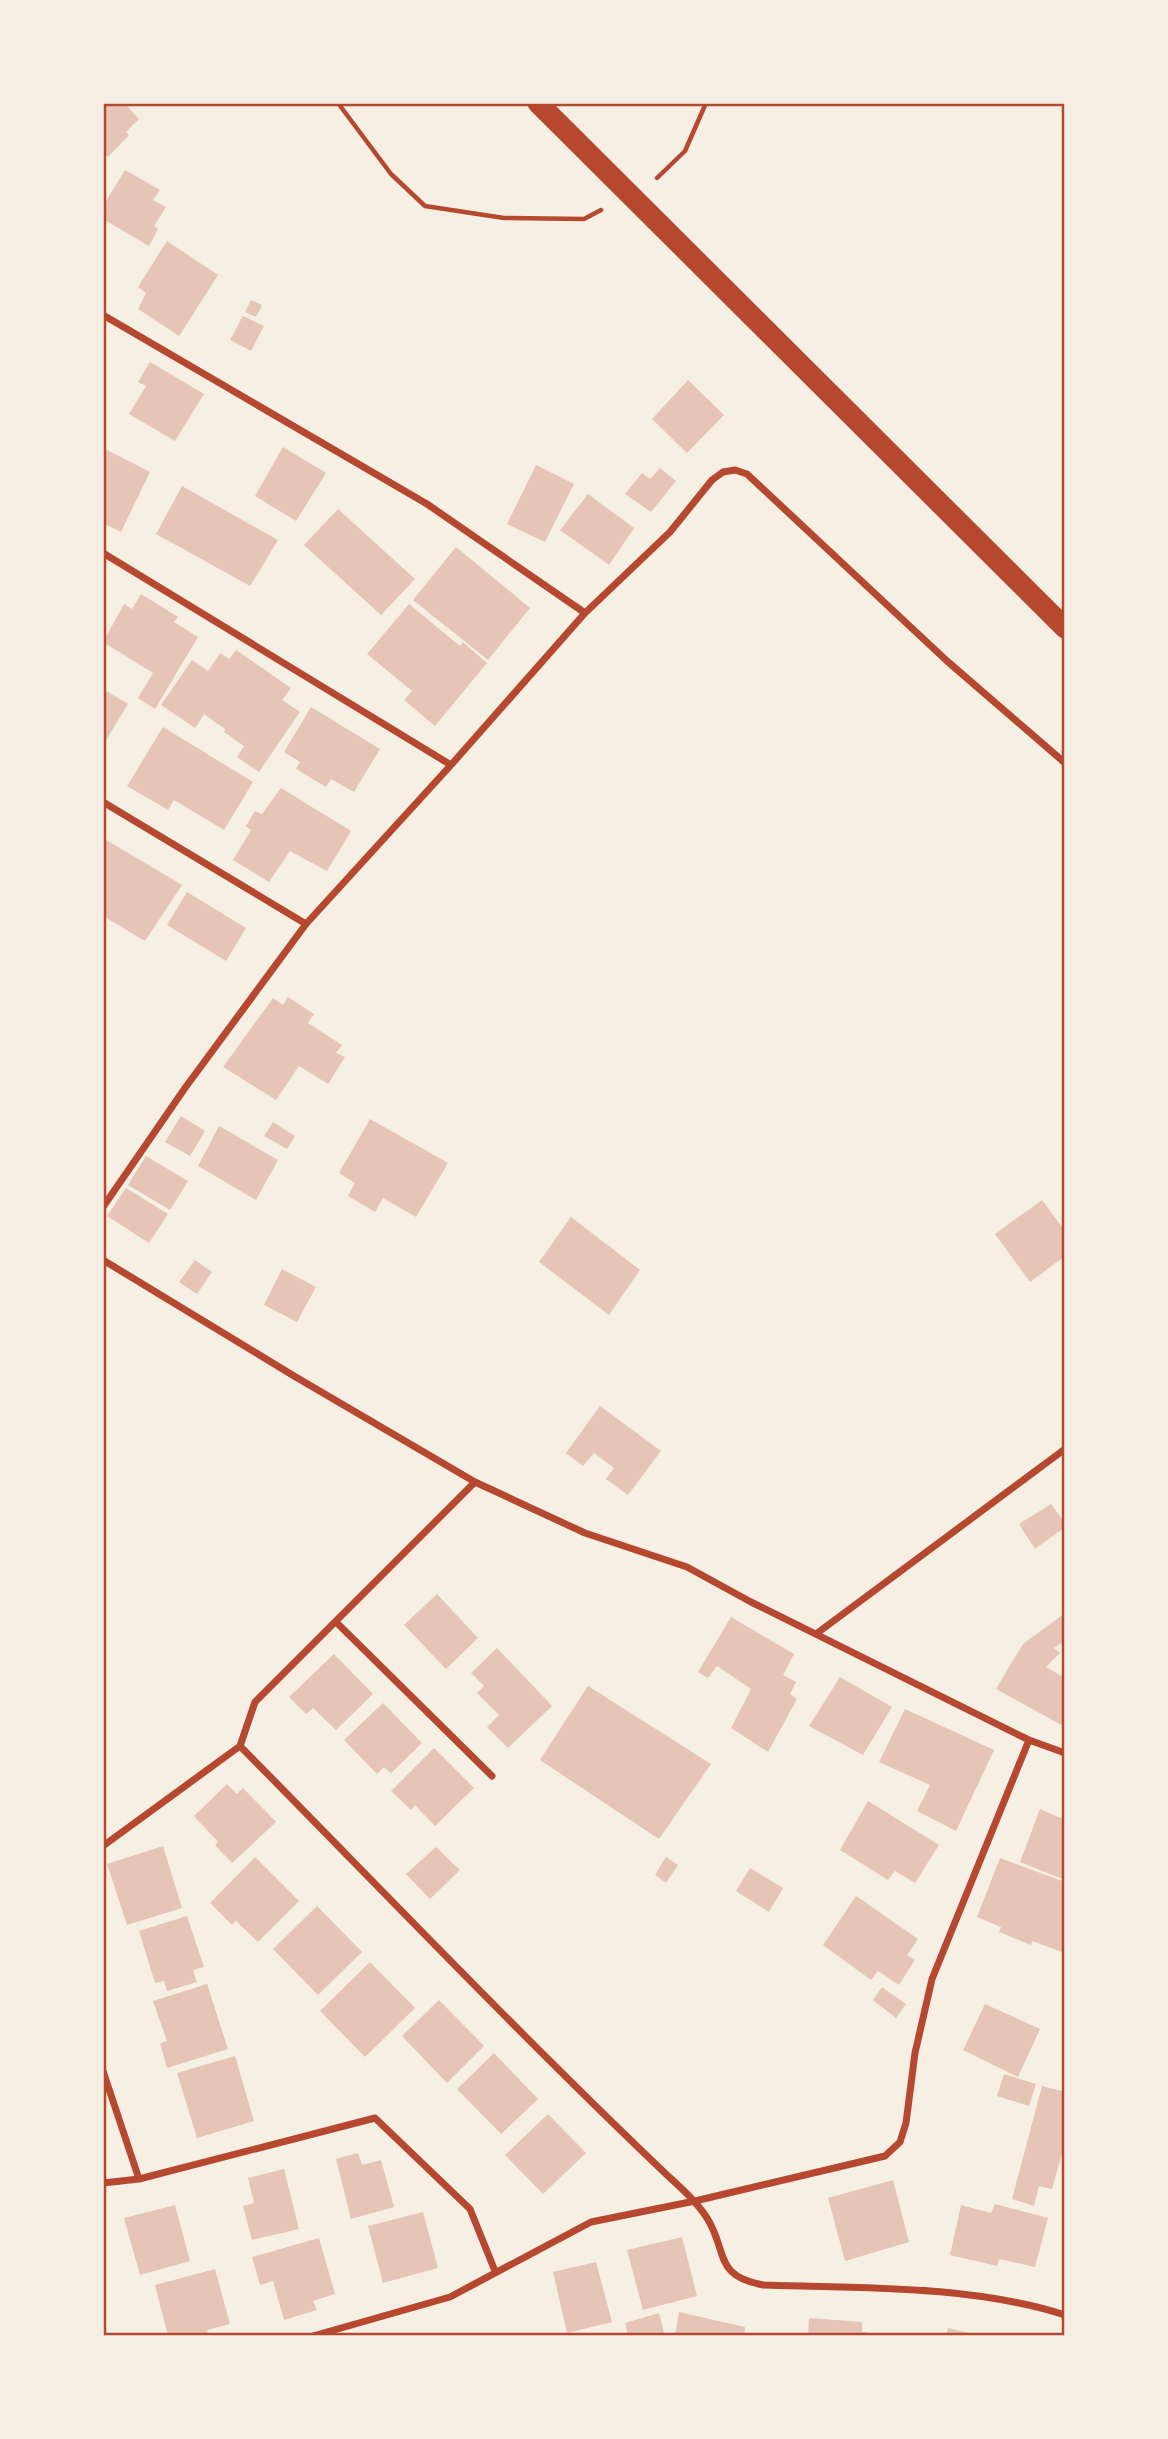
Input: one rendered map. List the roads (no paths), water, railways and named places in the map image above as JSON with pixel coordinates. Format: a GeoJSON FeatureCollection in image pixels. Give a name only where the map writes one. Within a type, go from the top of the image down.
{"type":"FeatureCollection","features":[{"type":"Feature","properties":{"kind":"highway"},"geometry":{"type":"LineString","coordinates":[[538,103],[1065,628]]}},
{"type":"Feature","properties":{"kind":"street"},"geometry":{"type":"LineString","coordinates":[[103,315],[428,504],[585,613]]}},
{"type":"Feature","properties":{"kind":"street"},"geometry":{"type":"LineString","coordinates":[[103,1206],[185,1088],[306,924],[585,613],[670,532],[712,480],[723,472],[734,470],[747,474],[947,661],[1065,763]]}},
{"type":"Feature","properties":{"kind":"street"},"geometry":{"type":"LineString","coordinates":[[103,553],[451,765]]}},
{"type":"Feature","properties":{"kind":"street"},"geometry":{"type":"LineString","coordinates":[[103,802],[306,924]]}},
{"type":"Feature","properties":{"kind":"street"},"geometry":{"type":"LineString","coordinates":[[103,1260],[475,1482],[585,1533],[687,1567],[1029,1740],[1065,1753]]}},
{"type":"Feature","properties":{"kind":"street"},"geometry":{"type":"LineString","coordinates":[[816,1634],[1065,1450]]}},
{"type":"Feature","properties":{"kind":"street"},"geometry":{"type":"LineString","coordinates":[[103,1846],[240,1746],[255,1702],[475,1482]]}},
{"type":"Feature","properties":{"kind":"street"},"geometry":{"type":"LineString","coordinates":[[336,1622],[492,1776]]}},
{"type":"Feature","properties":{"kind":"street"},"geometry":{"type":"LineString","coordinates":[[313,2336],[450,2297],[591,2222],[695,2201],[886,2156],[900,2141],[906,2123],[915,2053],[932,1979],[1029,1740]]}},
{"type":"Feature","properties":{"kind":"street"},"geometry":{"type":"LineString","coordinates":[[240,1746],[628,2138],[695,2201],[709,2220],[726,2267],[744,2282],[763,2286],[908,2289],[1031,2304],[1065,2315]]}},
{"type":"Feature","properties":{"kind":"street"},"geometry":{"type":"LineString","coordinates":[[103,2071],[139,2179]]}},
{"type":"Feature","properties":{"kind":"street"},"geometry":{"type":"LineString","coordinates":[[103,2183],[139,2179],[375,2118],[470,2209],[495,2271]]}}]}
